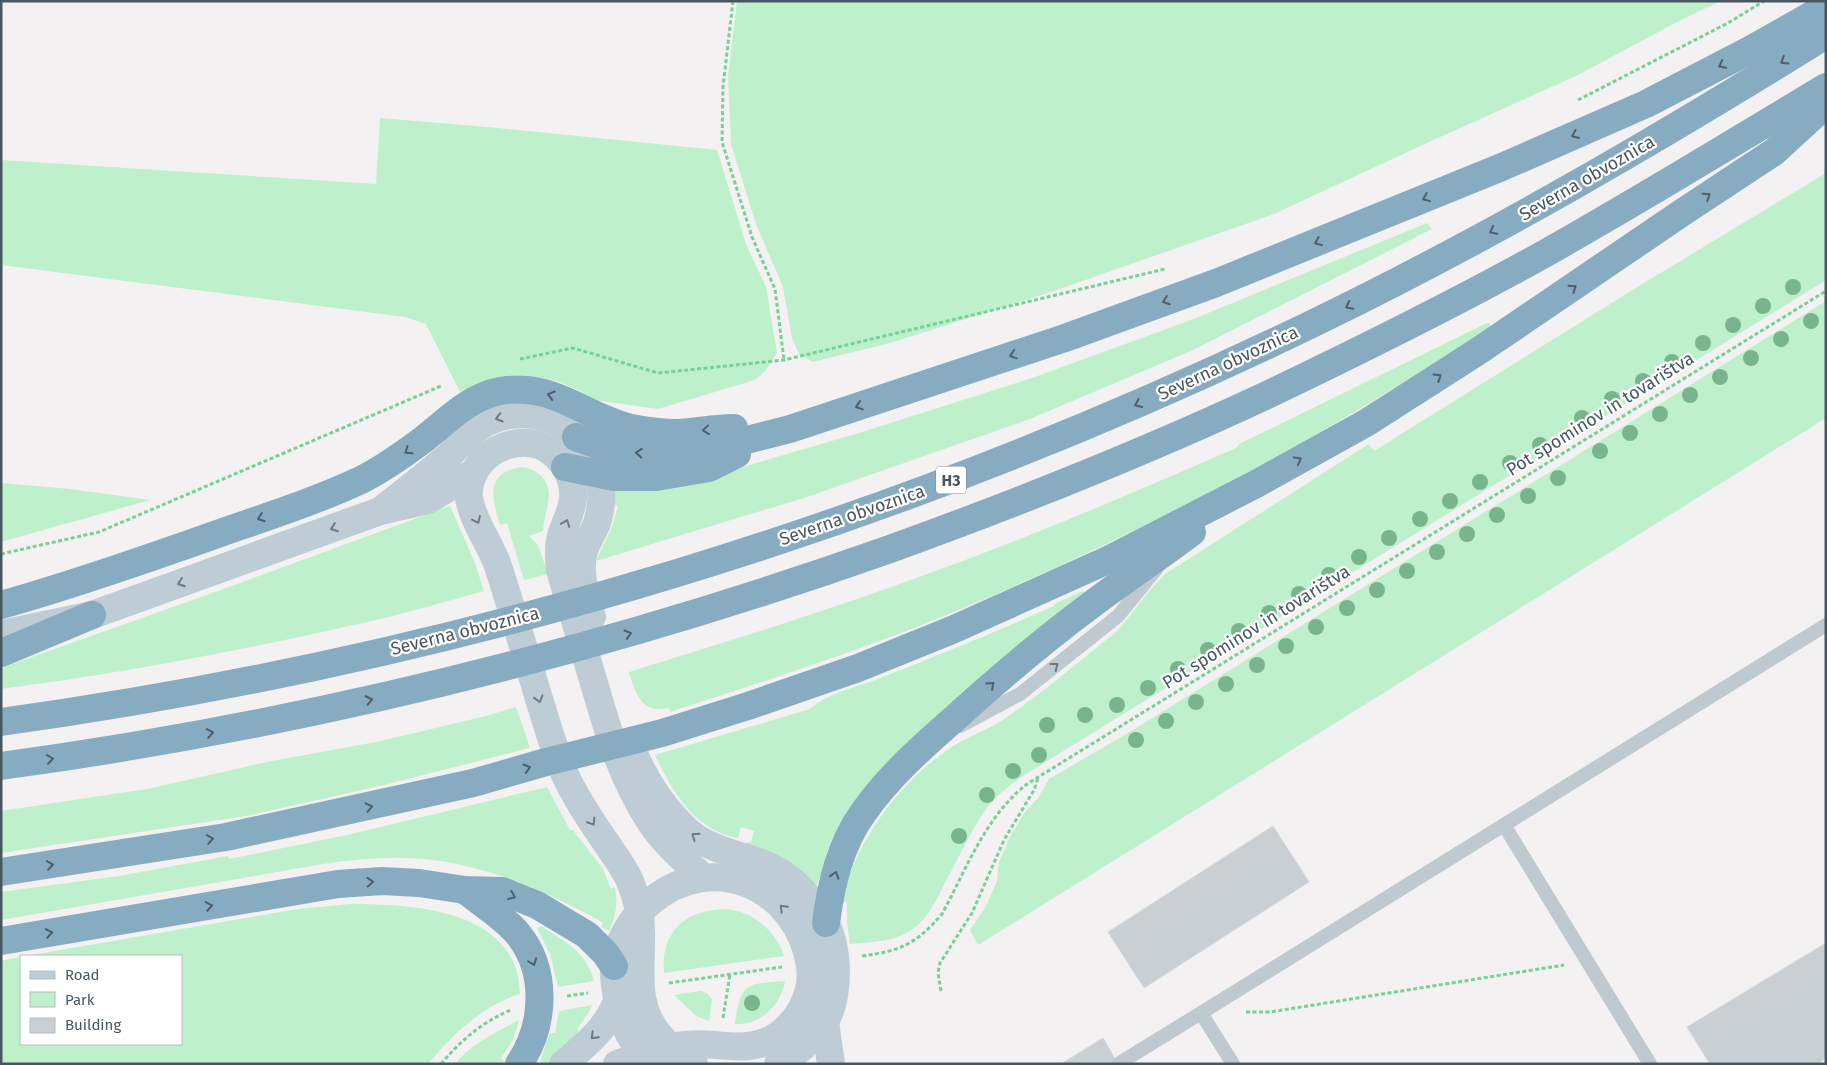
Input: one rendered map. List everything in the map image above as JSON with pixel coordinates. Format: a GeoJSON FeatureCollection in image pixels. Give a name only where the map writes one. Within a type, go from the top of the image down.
{"type":"FeatureCollection","features":[{"type":"Feature","properties":{"kind":"highway"},"geometry":{"type":"LineString","coordinates":[[576,437],[606,448],[653,454],[715,448],[790,429],[1065,338],[1216,283],[1502,167],[1646,104],[1750,50],[1826,7]]}},
{"type":"Feature","properties":{"kind":"highway","name":"Severna obvoznica"},"geometry":{"type":"LineString","coordinates":[[1,722],[92,709],[323,666],[477,629],[616,592],[731,557],[819,528],[959,477],[1186,383],[1312,324],[1418,271],[1584,181],[1725,98],[1826,35]]}},
{"type":"Feature","properties":{"kind":"highway"},"geometry":{"type":"LineString","coordinates":[[1,766],[212,733],[374,699],[512,666],[747,598],[972,520],[1119,460],[1252,401],[1404,328],[1544,254],[1826,87]]}},
{"type":"Feature","properties":{"kind":"highway"},"geometry":{"type":"LineString","coordinates":[[1,872],[226,837],[473,783],[546,762],[662,733],[748,706],[858,668],[952,630],[1110,559],[1256,484],[1366,423],[1477,352],[1774,152],[1826,104]]}},
{"type":"Feature","properties":{"kind":"highway"},"geometry":{"type":"LineString","coordinates":[[1,605],[49,592],[195,542],[283,511],[361,480],[406,453],[471,402],[498,392],[531,390],[548,393],[566,400],[608,422],[655,432],[677,433],[719,428],[790,429]]}},
{"type":"Feature","properties":{"kind":"highway"},"geometry":{"type":"LineString","coordinates":[[565,467],[614,476],[646,477],[686,472],[709,468],[790,429]]}},
{"type":"Feature","properties":{"kind":"highway"},"geometry":{"type":"LineString","coordinates":[[823,954],[830,894],[844,848],[862,814],[887,782],[924,746],[1012,668],[1091,605],[1256,484]]}},
{"type":"Feature","properties":{"kind":"highway"},"geometry":{"type":"LineString","coordinates":[[1,653],[92,615]]}},
{"type":"Feature","properties":{"kind":"highway"},"geometry":{"type":"LineString","coordinates":[[1,941],[338,884],[382,881],[419,883],[465,890],[502,891],[537,906],[587,935],[605,953],[626,985]]}},
{"type":"Feature","properties":{"kind":"highway"},"geometry":{"type":"LineString","coordinates":[[465,890],[518,933],[535,963],[527,1052],[519,1064]]}},
{"type":"Feature","properties":{"kind":"main road"},"geometry":{"type":"LineString","coordinates":[[380,511],[447,458],[469,434],[484,423],[514,414],[534,415],[552,420],[576,437],[588,451],[598,474],[601,490],[597,524],[584,552],[571,567]]}},
{"type":"Feature","properties":{"kind":"main road"},"geometry":{"type":"LineString","coordinates":[[639,912],[632,888],[621,863],[601,836],[567,780],[550,733],[492,551],[471,504],[469,496],[473,473],[480,462],[492,452],[520,443],[538,445],[548,449],[565,467],[571,481],[573,498],[560,540],[559,554],[571,567],[584,591],[598,667],[640,804],[652,825],[667,843],[704,878]]}},
{"type":"Feature","properties":{"kind":"main road"},"geometry":{"type":"LineString","coordinates":[[1,634],[92,615],[380,511],[428,500],[473,473]]}},
{"type":"Feature","properties":{"kind":"main road"},"geometry":{"type":"LineString","coordinates":[[628,762],[691,834],[717,849],[770,866],[787,877],[813,904],[833,1002],[825,1022],[804,1056],[778,1064]]}},
{"type":"Feature","properties":{"kind":"main road"},"geometry":{"type":"LineString","coordinates":[[704,878],[724,878],[744,882],[783,907],[800,932],[823,954],[802,1010],[783,1033],[770,1040],[748,1047],[710,1052],[688,1044],[646,1057],[633,1041],[626,985],[627,928],[639,912],[666,890],[683,883],[704,878]]}},
{"type":"Feature","properties":{"kind":"main road"},"geometry":{"type":"LineString","coordinates":[[563,1064],[610,1019],[626,985]]}},
{"type":"Feature","properties":{"kind":"main road"},"geometry":{"type":"LineString","coordinates":[[797,1018],[804,1056]]}},
{"type":"Feature","properties":{"kind":"main road"},"geometry":{"type":"LineString","coordinates":[[825,1022],[831,1064]]}},
{"type":"Feature","properties":{"kind":"lane"},"geometry":{"type":"LineString","coordinates":[[1118,1064],[1826,625]]}},
{"type":"Feature","properties":{"kind":"lane"},"geometry":{"type":"LineString","coordinates":[[1504,825],[1650,1064]]}},
{"type":"Feature","properties":{"kind":"lane"},"geometry":{"type":"LineString","coordinates":[[1200,1013],[1233,1064]]}},
{"type":"Feature","properties":{"kind":"path"},"geometry":{"type":"LineString","coordinates":[[734,1],[723,87],[722,142],[752,237],[775,289],[784,360]]}},
{"type":"Feature","properties":{"kind":"path"},"geometry":{"type":"LineString","coordinates":[[1574,102],[1728,23],[1764,1]]}},
{"type":"Feature","properties":{"kind":"path"},"geometry":{"type":"LineString","coordinates":[[519,359],[573,348],[658,372],[784,360],[1171,267]]}},
{"type":"Feature","properties":{"kind":"path","name":"Pot spominov in tovarištva"},"geometry":{"type":"LineString","coordinates":[[859,956],[896,950],[917,939],[932,926],[942,914],[989,823],[1015,793],[1038,777],[1826,291]]}},
{"type":"Feature","properties":{"kind":"path"},"geometry":{"type":"LineString","coordinates":[[1,554],[99,532],[442,385]]}},
{"type":"Feature","properties":{"kind":"path"},"geometry":{"type":"LineString","coordinates":[[941,991],[938,974],[940,963],[972,913],[1004,840],[1034,790],[1038,777]]}},
{"type":"Feature","properties":{"kind":"path"},"geometry":{"type":"LineString","coordinates":[[1200,1013],[1270,1012],[1588,962]]}},
{"type":"Feature","properties":{"kind":"path"},"geometry":{"type":"LineString","coordinates":[[565,996],[626,985],[785,967]]}},
{"type":"Feature","properties":{"kind":"path"},"geometry":{"type":"LineString","coordinates":[[441,1064],[452,1050],[490,1020],[532,1005]]}},
{"type":"Feature","properties":{"kind":"green space"},"geometry":{"type":"Polygon","coordinates":[[[737,1],[1721,1],[1679,21],[1576,76],[1274,214],[1054,291],[890,343],[813,362],[799,354],[792,338],[783,287],[756,224],[731,144],[728,77],[737,1]]]}},
{"type":"Feature","properties":{"kind":"green space"},"geometry":{"type":"Polygon","coordinates":[[[380,118],[717,150],[746,244],[766,287],[777,353],[766,370],[755,380],[658,409],[594,400],[580,391],[557,381],[531,376],[517,375],[488,380],[460,392],[426,324],[405,317],[1,265],[1,160],[376,184],[380,118]]]}},
{"type":"Feature","properties":{"kind":"green space"},"geometry":{"type":"Polygon","coordinates":[[[1826,173],[1826,280],[1023,776],[997,797],[984,812],[932,908],[917,926],[903,935],[889,939],[850,944],[847,902],[841,902],[848,879],[870,833],[902,790],[940,756],[960,742],[999,723],[1047,688],[1115,633],[1165,574],[1369,444],[1374,451],[1639,286],[1826,173]]]}},
{"type":"Feature","properties":{"kind":"green space"},"geometry":{"type":"Polygon","coordinates":[[[1427,223],[1432,229],[1193,350],[1030,419],[804,498],[596,561],[612,527],[618,506],[613,505],[615,489],[712,476],[859,433],[1032,378],[1191,320],[1427,223]]]}},
{"type":"Feature","properties":{"kind":"green space"},"geometry":{"type":"Polygon","coordinates":[[[1826,301],[1826,418],[978,945],[970,930],[985,908],[997,881],[999,862],[1011,835],[1025,812],[1038,798],[1049,779],[1128,733],[1826,301]]]}},
{"type":"Feature","properties":{"kind":"green space"},"geometry":{"type":"Polygon","coordinates":[[[1490,323],[1490,328],[1285,452],[1178,509],[1103,546],[989,597],[912,629],[852,651],[670,712],[669,708],[652,708],[646,705],[637,695],[629,672],[878,592],[1099,507],[1236,448],[1239,444],[1490,323]]]}},
{"type":"Feature","properties":{"kind":"green space"},"geometry":{"type":"Polygon","coordinates":[[[522,467],[531,469],[540,475],[548,487],[549,494],[543,531],[529,536],[538,545],[548,574],[524,580],[507,523],[500,525],[493,496],[496,481],[501,475],[522,467]]]}},
{"type":"Feature","properties":{"kind":"green space"},"geometry":{"type":"Polygon","coordinates":[[[1,483],[70,489],[150,500],[1,542],[1,483]]]}},
{"type":"Feature","properties":{"kind":"green space"},"geometry":{"type":"Polygon","coordinates":[[[450,506],[475,563],[484,591],[424,608],[273,642],[138,668],[1,689],[1,668],[450,506]]]}},
{"type":"Feature","properties":{"kind":"green space"},"geometry":{"type":"Polygon","coordinates":[[[1083,591],[1085,594],[869,784],[857,798],[837,829],[829,846],[816,887],[746,846],[747,842],[751,842],[754,831],[741,827],[738,838],[723,834],[697,818],[669,782],[655,755],[810,709],[835,694],[883,677],[991,633],[1054,606],[1054,604],[1083,591]]]}},
{"type":"Feature","properties":{"kind":"green space"},"geometry":{"type":"Polygon","coordinates":[[[516,707],[530,748],[380,786],[246,816],[1,853],[1,811],[147,789],[267,762],[381,741],[516,707]]]}},
{"type":"Feature","properties":{"kind":"green space"},"geometry":{"type":"Polygon","coordinates":[[[547,787],[570,830],[573,830],[603,869],[611,889],[615,887],[616,910],[609,931],[601,927],[603,923],[595,918],[551,896],[504,877],[456,864],[407,858],[365,859],[323,864],[1,920],[1,892],[119,876],[228,856],[229,859],[347,835],[547,787]]]}},
{"type":"Feature","properties":{"kind":"green space"},"geometry":{"type":"Polygon","coordinates":[[[350,904],[375,904],[431,910],[458,917],[482,928],[501,944],[515,966],[520,994],[494,1005],[469,1022],[428,1064],[1,1064],[1,961],[20,957],[20,1045],[182,1045],[182,955],[32,955],[298,909],[350,904]]]}},
{"type":"Feature","properties":{"kind":"green space"},"geometry":{"type":"Polygon","coordinates":[[[725,909],[745,914],[762,924],[775,938],[784,956],[664,973],[666,946],[678,926],[698,914],[711,910],[725,909]]]}},
{"type":"Feature","properties":{"kind":"green space"},"geometry":{"type":"Polygon","coordinates":[[[541,926],[574,948],[586,962],[594,981],[558,987],[550,954],[537,928],[541,926]]]}},
{"type":"Feature","properties":{"kind":"green space"},"geometry":{"type":"Polygon","coordinates":[[[785,981],[779,998],[768,1012],[753,1021],[735,1024],[740,1000],[747,988],[761,983],[785,981]]]}},
{"type":"Feature","properties":{"kind":"green space"},"geometry":{"type":"Polygon","coordinates":[[[700,991],[707,993],[712,999],[709,1021],[696,1016],[674,995],[700,991]]]}},
{"type":"Feature","properties":{"kind":"green space"},"geometry":{"type":"Polygon","coordinates":[[[592,1005],[577,1029],[580,1033],[546,1064],[542,1064],[540,1061],[550,1033],[555,1033],[559,1011],[592,1005]]]}},
{"type":"Feature","properties":{"kind":"green space"},"geometry":{"type":"Polygon","coordinates":[[[519,1020],[513,1040],[501,1058],[505,1062],[503,1064],[455,1064],[477,1044],[519,1020]]]}},
{"type":"Feature","properties":{"kind":"building"},"geometry":{"type":"Polygon","coordinates":[[[1273,826],[1309,882],[1144,988],[1108,932],[1273,826]]]}},
{"type":"Feature","properties":{"kind":"building"},"geometry":{"type":"Polygon","coordinates":[[[1826,943],[1826,1058],[1817,1064],[1710,1064],[1687,1027],[1826,943]]]}},
{"type":"Feature","properties":{"kind":"building"},"geometry":{"type":"Polygon","coordinates":[[[1103,1038],[1118,1064],[1061,1064],[1103,1038]]]}}]}
